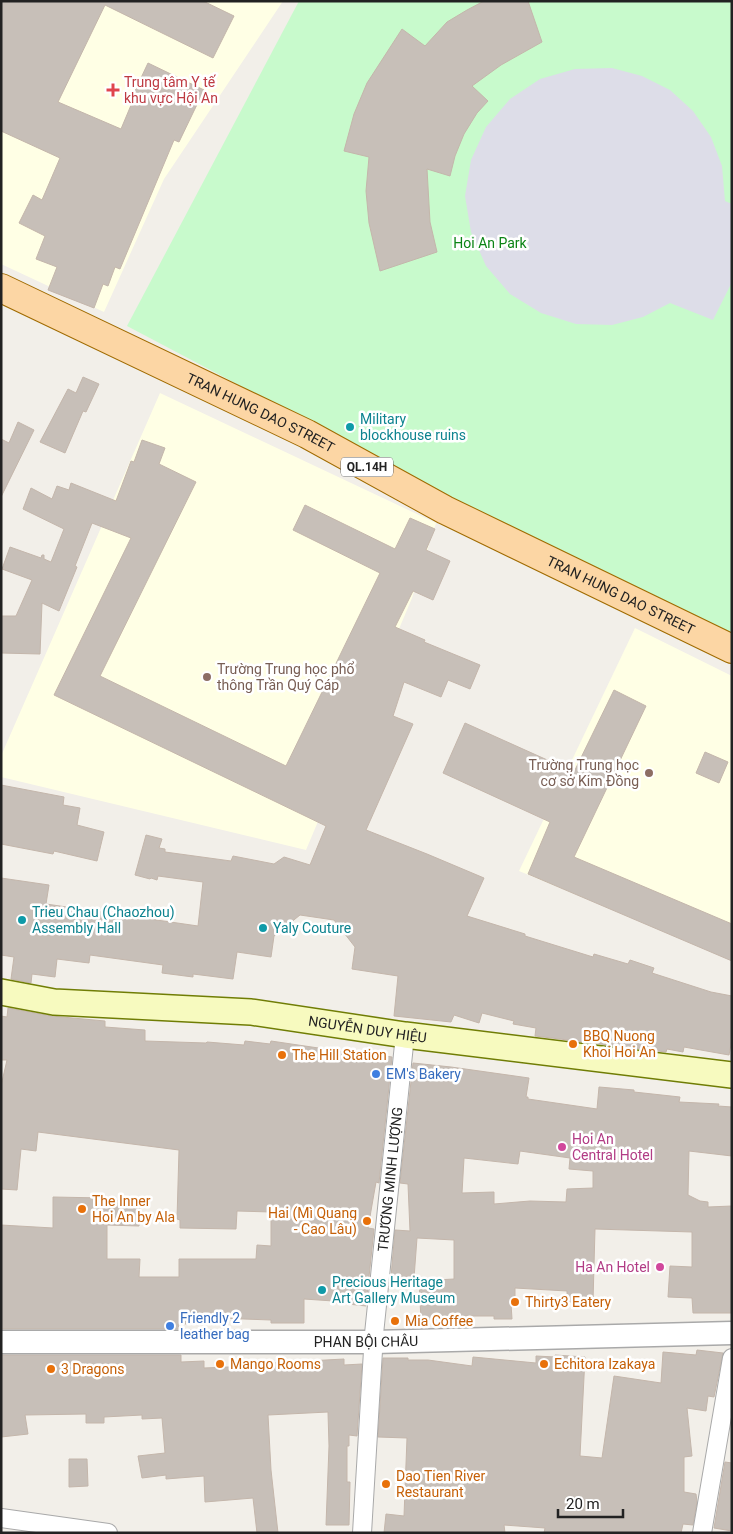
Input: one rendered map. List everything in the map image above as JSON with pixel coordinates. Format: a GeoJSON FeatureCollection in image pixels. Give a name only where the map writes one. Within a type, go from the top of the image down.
{"type":"FeatureCollection","features":[{"type":"Feature","properties":{"kind":"main road","name":"TRAN HUNG DAO STREET"},"geometry":{"type":"LineString","coordinates":[[1,288],[299,430],[445,510],[732,649]]}},
{"type":"Feature","properties":{"kind":"main road","name":"NGUYỄN DUY HIỆU"},"geometry":{"type":"LineString","coordinates":[[1,992],[54,1002],[251,1012],[405,1035],[732,1075]]}},
{"type":"Feature","properties":{"kind":"street","name":"TRƯƠNG MINH LƯỢNG"},"geometry":{"type":"LineString","coordinates":[[362,1533],[374,1342],[405,1035]]}},
{"type":"Feature","properties":{"kind":"street","name":"PHAN BỘI CHÂU"},"geometry":{"type":"LineString","coordinates":[[1,1342],[374,1342],[732,1333]]}},
{"type":"Feature","properties":{"kind":"street"},"geometry":{"type":"LineString","coordinates":[[702,1533],[732,1358]]}},
{"type":"Feature","properties":{"kind":"street"},"geometry":{"type":"LineString","coordinates":[[1,1518],[108,1533]]}},
{"type":"Feature","properties":{"kind":"shaded area","name":"Trung tâm Y tế khu vực Hội An"},"geometry":{"type":"Polygon","coordinates":[[[1,1],[283,1],[164,179],[104,312],[1,264],[1,1]]]}},
{"type":"Feature","properties":{"kind":"shaded area"},"geometry":{"type":"Polygon","coordinates":[[[612,68],[642,76],[670,90],[693,111],[711,137],[722,166],[725,201],[732,204],[732,282],[713,320],[670,303],[643,317],[612,325],[576,324],[541,313],[510,294],[486,266],[471,232],[465,196],[471,160],[486,127],[510,99],[540,79],[575,69],[612,68]]]}},
{"type":"Feature","properties":{"kind":"shaded area","name":"Trường Trung học phổ thông Trần Quý Cáp"},"geometry":{"type":"Polygon","coordinates":[[[160,393],[436,523],[412,598],[306,850],[1,777],[1,756],[160,393]]]}},
{"type":"Feature","properties":{"kind":"shaded area","name":"Trường Trung học cơ sở Kim Đồng"},"geometry":{"type":"Polygon","coordinates":[[[635,628],[732,676],[732,959],[519,871],[635,628]]]}},
{"type":"Feature","properties":{"kind":"green space","name":"Hoi An Park"},"geometry":{"type":"Polygon","coordinates":[[[299,1],[732,1],[732,635],[621,586],[127,326],[299,1]]]}},
{"type":"Feature","properties":{"kind":"building","name":"Trung tâm Y tế khu vực Hội An"},"geometry":{"type":"Polygon","coordinates":[[[1,1],[203,1],[234,16],[213,58],[105,5],[58,102],[121,129],[134,98],[132,97],[148,63],[204,90],[179,142],[174,140],[120,269],[115,267],[108,286],[103,284],[94,308],[48,290],[57,267],[36,259],[45,236],[19,223],[33,195],[42,200],[60,158],[1,131],[1,1]]]}},
{"type":"Feature","properties":{"kind":"building"},"geometry":{"type":"Polygon","coordinates":[[[484,1],[528,1],[542,42],[501,65],[472,86],[488,101],[477,113],[464,134],[455,156],[450,176],[427,169],[430,222],[437,252],[380,271],[369,223],[366,191],[369,157],[344,151],[354,114],[367,83],[402,29],[425,46],[447,22],[484,1]]]}},
{"type":"Feature","properties":{"kind":"building"},"geometry":{"type":"Polygon","coordinates":[[[83,377],[99,384],[86,412],[83,411],[65,453],[40,442],[68,389],[76,393],[83,377]]]}},
{"type":"Feature","properties":{"kind":"building"},"geometry":{"type":"Polygon","coordinates":[[[18,422],[34,430],[1,497],[1,439],[9,443],[18,422]]]}},
{"type":"Feature","properties":{"kind":"building"},"geometry":{"type":"Polygon","coordinates":[[[142,440],[165,448],[159,464],[196,482],[100,676],[286,766],[380,573],[293,530],[305,505],[395,549],[410,518],[435,529],[426,550],[450,561],[433,600],[413,591],[395,627],[425,640],[424,642],[480,665],[470,689],[448,680],[441,697],[404,682],[393,716],[413,724],[366,830],[484,878],[467,916],[593,957],[594,954],[628,964],[630,960],[654,968],[652,973],[711,992],[732,996],[732,1039],[729,1055],[684,1047],[683,1052],[667,1049],[666,1052],[535,1036],[536,1028],[513,1024],[514,1021],[482,1013],[479,1023],[454,1015],[451,1022],[394,1016],[398,976],[352,969],[355,947],[334,920],[300,915],[274,936],[271,957],[237,952],[233,979],[193,974],[193,977],[162,973],[163,965],[90,955],[89,963],[57,959],[55,977],[32,974],[31,983],[11,979],[14,957],[1,955],[1,878],[49,885],[46,904],[198,926],[203,882],[158,876],[157,880],[135,875],[146,835],[162,839],[159,848],[165,849],[165,852],[231,861],[233,856],[274,864],[284,857],[310,865],[326,826],[54,695],[131,538],[92,523],[59,611],[42,603],[40,654],[1,653],[1,616],[16,616],[32,580],[2,569],[10,547],[41,558],[44,555],[44,559],[51,562],[64,529],[23,509],[31,488],[52,499],[57,486],[69,490],[71,483],[116,501],[131,461],[134,462],[142,440]]]}},
{"type":"Feature","properties":{"kind":"building"},"geometry":{"type":"Polygon","coordinates":[[[614,690],[646,706],[574,857],[732,924],[732,961],[528,874],[550,822],[443,773],[465,723],[574,772],[614,690]]]}},
{"type":"Feature","properties":{"kind":"building"},"geometry":{"type":"Polygon","coordinates":[[[705,752],[728,762],[719,783],[696,773],[705,752]]]}},
{"type":"Feature","properties":{"kind":"building"},"geometry":{"type":"Polygon","coordinates":[[[1,785],[64,797],[63,805],[80,808],[77,825],[104,832],[97,861],[54,851],[53,854],[1,844],[1,785]]]}},
{"type":"Feature","properties":{"kind":"building"},"geometry":{"type":"Polygon","coordinates":[[[8,1008],[51,1016],[105,1021],[105,1027],[145,1030],[145,1041],[207,1042],[244,1045],[245,1041],[270,1044],[271,1041],[392,1057],[379,1183],[376,1182],[368,1228],[374,1229],[366,1306],[348,1304],[348,1302],[304,1299],[304,1323],[271,1323],[271,1320],[217,1318],[217,1323],[178,1324],[179,1329],[1,1329],[1,1225],[53,1228],[53,1197],[140,1201],[139,1226],[107,1225],[107,1259],[140,1259],[139,1277],[179,1277],[179,1259],[256,1259],[257,1245],[271,1246],[271,1212],[237,1211],[236,1229],[180,1228],[180,1220],[177,1219],[179,1150],[38,1132],[36,1151],[21,1149],[17,1190],[1,1189],[1,1086],[7,1060],[1,1060],[1,1016],[7,1017],[8,1008]]]}},
{"type":"Feature","properties":{"kind":"building"},"geometry":{"type":"Polygon","coordinates":[[[413,1063],[529,1078],[526,1097],[528,1099],[597,1109],[599,1087],[680,1097],[679,1102],[719,1104],[718,1106],[732,1107],[732,1156],[689,1151],[688,1195],[700,1201],[708,1202],[708,1207],[732,1206],[732,1313],[693,1313],[692,1298],[668,1297],[670,1266],[692,1267],[692,1232],[595,1229],[593,1302],[567,1302],[567,1291],[515,1288],[515,1304],[511,1304],[512,1319],[494,1319],[494,1316],[444,1316],[444,1319],[421,1320],[419,1281],[454,1279],[454,1240],[417,1238],[414,1278],[391,1277],[395,1230],[410,1231],[408,1184],[400,1183],[413,1063]],[[520,1151],[518,1164],[464,1158],[462,1193],[494,1192],[494,1204],[530,1201],[566,1202],[567,1189],[593,1188],[593,1171],[569,1169],[570,1158],[520,1151]]]}},
{"type":"Feature","properties":{"kind":"building"},"geometry":{"type":"Polygon","coordinates":[[[697,1350],[723,1353],[714,1397],[708,1396],[706,1411],[687,1408],[692,1456],[684,1457],[684,1492],[696,1494],[697,1502],[693,1525],[683,1524],[681,1533],[544,1533],[545,1528],[504,1525],[505,1533],[384,1533],[386,1514],[404,1516],[407,1438],[378,1437],[383,1358],[408,1358],[408,1360],[428,1360],[472,1366],[473,1357],[536,1363],[536,1356],[585,1357],[580,1456],[602,1458],[614,1376],[661,1383],[663,1352],[696,1355],[697,1350]]]}},
{"type":"Feature","properties":{"kind":"building"},"geometry":{"type":"Polygon","coordinates":[[[1,1355],[181,1355],[181,1362],[204,1361],[204,1368],[344,1359],[344,1365],[362,1364],[357,1436],[349,1435],[349,1446],[347,1446],[347,1482],[350,1482],[349,1525],[326,1525],[329,1446],[328,1412],[268,1415],[271,1470],[278,1533],[257,1533],[253,1498],[205,1502],[204,1476],[166,1479],[166,1475],[142,1478],[138,1456],[165,1453],[162,1418],[142,1419],[142,1415],[104,1417],[104,1423],[86,1423],[86,1414],[25,1415],[28,1434],[1,1437],[1,1355]]]}},
{"type":"Feature","properties":{"kind":"building"},"geometry":{"type":"Polygon","coordinates":[[[69,1459],[87,1459],[88,1486],[69,1487],[69,1459]]]}},
{"type":"Feature","properties":{"kind":"building"},"geometry":{"type":"Polygon","coordinates":[[[725,1462],[732,1463],[732,1531],[714,1528],[725,1462]]]}},
{"type":"Feature","properties":{"kind":"place","name":"Trung tâm Y tế khu vực Hội An"},"geometry":{"type":"Point","coordinates":[113,90]}},
{"type":"Feature","properties":{"kind":"place","name":"Military blockhouse ruins"},"geometry":{"type":"Point","coordinates":[350,427]}},
{"type":"Feature","properties":{"kind":"place","name":"Trường Trung học phổ thông Trần Quý Cáp"},"geometry":{"type":"Point","coordinates":[207,677]}},
{"type":"Feature","properties":{"kind":"place","name":"Trường Trung học cơ sở Kim Đồng"},"geometry":{"type":"Point","coordinates":[649,773]}},
{"type":"Feature","properties":{"kind":"place","name":"Trieu Chau (Chaozhou) Assembly Hall"},"geometry":{"type":"Point","coordinates":[22,920]}},
{"type":"Feature","properties":{"kind":"place","name":"Yaly Couture"},"geometry":{"type":"Point","coordinates":[263,928]}},
{"type":"Feature","properties":{"kind":"place","name":"BBQ Nuong Khoi Hoi An"},"geometry":{"type":"Point","coordinates":[573,1044]}},
{"type":"Feature","properties":{"kind":"place","name":"The Hill Station"},"geometry":{"type":"Point","coordinates":[282,1055]}},
{"type":"Feature","properties":{"kind":"place","name":"EM's Bakery"},"geometry":{"type":"Point","coordinates":[376,1074]}},
{"type":"Feature","properties":{"kind":"place","name":"Hoi An Central Hotel"},"geometry":{"type":"Point","coordinates":[562,1147]}},
{"type":"Feature","properties":{"kind":"place","name":"The Inner Hoi An by Ala"},"geometry":{"type":"Point","coordinates":[82,1209]}},
{"type":"Feature","properties":{"kind":"place","name":"Hai (Mì Quang - Cao Lâu)"},"geometry":{"type":"Point","coordinates":[367,1221]}},
{"type":"Feature","properties":{"kind":"place","name":"Ha An Hotel"},"geometry":{"type":"Point","coordinates":[660,1267]}},
{"type":"Feature","properties":{"kind":"place","name":"Precious Heritage Art Gallery Museum"},"geometry":{"type":"Point","coordinates":[322,1290]}},
{"type":"Feature","properties":{"kind":"place","name":"Thirty3 Eatery"},"geometry":{"type":"Point","coordinates":[515,1302]}},
{"type":"Feature","properties":{"kind":"place","name":"Mia Coffee"},"geometry":{"type":"Point","coordinates":[395,1321]}},
{"type":"Feature","properties":{"kind":"place","name":"Friendly 2 leather bag"},"geometry":{"type":"Point","coordinates":[170,1326]}},
{"type":"Feature","properties":{"kind":"place","name":"Mango Rooms"},"geometry":{"type":"Point","coordinates":[220,1364]}},
{"type":"Feature","properties":{"kind":"place","name":"Echitora Izakaya"},"geometry":{"type":"Point","coordinates":[544,1364]}},
{"type":"Feature","properties":{"kind":"place","name":"3 Dragons"},"geometry":{"type":"Point","coordinates":[51,1369]}},
{"type":"Feature","properties":{"kind":"place","name":"Dao Tien River Restaurant"},"geometry":{"type":"Point","coordinates":[386,1484]}}]}
